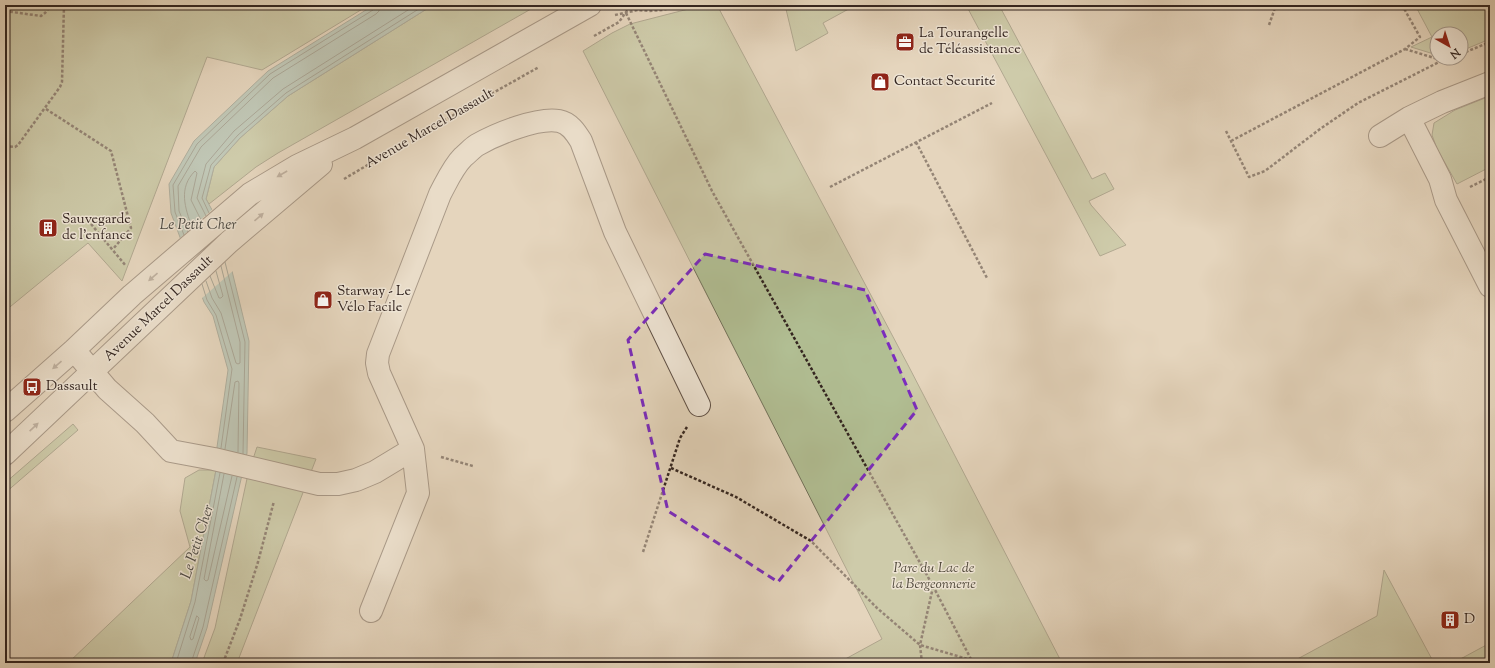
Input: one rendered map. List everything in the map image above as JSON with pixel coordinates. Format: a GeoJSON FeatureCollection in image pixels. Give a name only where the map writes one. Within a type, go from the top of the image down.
{"type":"FeatureCollection","features":[{"type":"Feature","properties":{"kind":"street","name":"Avenue Marcel Dassault"},"geometry":{"type":"LineString","coordinates":[[5,411],[74,350],[132,295],[250,194],[297,166],[355,138],[590,5]]}},
{"type":"Feature","properties":{"kind":"street"},"geometry":{"type":"LineString","coordinates":[[1380,136],[1409,118],[1442,102],[1490,83]]}},
{"type":"Feature","properties":{"kind":"street"},"geometry":{"type":"LineString","coordinates":[[1409,118],[1440,179],[1446,200],[1490,286]]}},
{"type":"Feature","properties":{"kind":"street"},"geometry":{"type":"LineString","coordinates":[[370,611],[418,493],[414,449],[379,373],[377,363],[381,347],[440,194],[451,173],[462,158],[477,145],[521,126],[541,121],[559,121],[567,123],[574,129],[581,141],[615,232],[699,405]]}},
{"type":"Feature","properties":{"kind":"street","name":"Avenue Marcel Dassault"},"geometry":{"type":"LineString","coordinates":[[5,454],[229,242],[307,175],[355,138]]}},
{"type":"Feature","properties":{"kind":"street"},"geometry":{"type":"LineString","coordinates":[[74,350],[107,389],[145,423],[171,451],[214,459],[319,484],[338,484],[356,480],[375,472],[414,449]]}},
{"type":"Feature","properties":{"kind":"path"},"geometry":{"type":"LineString","coordinates":[[5,11],[41,16],[51,5]]}},
{"type":"Feature","properties":{"kind":"path"},"geometry":{"type":"LineString","coordinates":[[5,146],[18,146],[58,93],[62,82],[64,5]]}},
{"type":"Feature","properties":{"kind":"path"},"geometry":{"type":"LineString","coordinates":[[589,39],[619,22],[631,5]]}},
{"type":"Feature","properties":{"kind":"path"},"geometry":{"type":"LineString","coordinates":[[626,13],[638,10],[663,10],[681,5]]}},
{"type":"Feature","properties":{"kind":"path"},"geometry":{"type":"LineString","coordinates":[[1269,25],[1276,5]]}},
{"type":"Feature","properties":{"kind":"path"},"geometry":{"type":"LineString","coordinates":[[1339,5],[1346,7],[1352,5]]}},
{"type":"Feature","properties":{"kind":"path"},"geometry":{"type":"LineString","coordinates":[[1231,141],[1404,49],[1420,37],[1402,5]]}},
{"type":"Feature","properties":{"kind":"path"},"geometry":{"type":"LineString","coordinates":[[626,13],[712,191],[933,586],[972,662]]}},
{"type":"Feature","properties":{"kind":"path"},"geometry":{"type":"LineString","coordinates":[[1469,51],[1490,42]]}},
{"type":"Feature","properties":{"kind":"path"},"geometry":{"type":"LineString","coordinates":[[1404,49],[1429,56]]}},
{"type":"Feature","properties":{"kind":"path","name":"Avenue Marcel Dassault"},"geometry":{"type":"LineString","coordinates":[[407,142],[542,66]]}},
{"type":"Feature","properties":{"kind":"path"},"geometry":{"type":"LineString","coordinates":[[1226,131],[1249,178],[1265,171],[1320,129],[1358,103],[1430,66]]}},
{"type":"Feature","properties":{"kind":"path"},"geometry":{"type":"LineString","coordinates":[[830,187],[992,103]]}},
{"type":"Feature","properties":{"kind":"path"},"geometry":{"type":"LineString","coordinates":[[46,109],[111,151],[131,228],[113,249]]}},
{"type":"Feature","properties":{"kind":"path"},"geometry":{"type":"LineString","coordinates":[[916,142],[987,278]]}},
{"type":"Feature","properties":{"kind":"path","name":"Avenue Marcel Dassault"},"geometry":{"type":"LineString","coordinates":[[343,179],[387,153]]}},
{"type":"Feature","properties":{"kind":"path"},"geometry":{"type":"LineString","coordinates":[[91,224],[131,271]]}},
{"type":"Feature","properties":{"kind":"path"},"geometry":{"type":"LineString","coordinates":[[643,552],[680,438],[699,405]]}},
{"type":"Feature","properties":{"kind":"path"},"geometry":{"type":"LineString","coordinates":[[414,449],[473,466]]}},
{"type":"Feature","properties":{"kind":"path"},"geometry":{"type":"LineString","coordinates":[[670,468],[736,497],[811,541],[877,608],[920,645],[972,662]]}},
{"type":"Feature","properties":{"kind":"path"},"geometry":{"type":"LineString","coordinates":[[223,663],[240,619],[258,562],[280,475]]}},
{"type":"Feature","properties":{"kind":"path"},"geometry":{"type":"LineString","coordinates":[[922,663],[920,645],[933,586]]}},
{"type":"Feature","properties":{"kind":"highlighted area"},"geometry":{"type":"Polygon","coordinates":[[[705,254],[865,290],[917,410],[778,582],[668,511],[628,340],[705,254]]]}},
{"type":"Feature","properties":{"kind":"green space"},"geometry":{"type":"Polygon","coordinates":[[[5,5],[369,5],[262,70],[207,57],[122,281],[88,243],[5,311],[5,5]]]}},
{"type":"Feature","properties":{"kind":"green space"},"geometry":{"type":"Polygon","coordinates":[[[433,5],[538,5],[278,153],[256,167],[209,204],[206,199],[214,167],[240,138],[288,96],[433,5]]]}},
{"type":"Feature","properties":{"kind":"green space","name":"Parc du Lac de la Bergeonnerie"},"geometry":{"type":"Polygon","coordinates":[[[704,5],[717,5],[908,365],[1062,663],[838,663],[882,639],[583,51],[630,24],[704,5]]]}},
{"type":"Feature","properties":{"kind":"green space"},"geometry":{"type":"Polygon","coordinates":[[[785,5],[856,5],[823,23],[828,33],[796,51],[785,5]]]}},
{"type":"Feature","properties":{"kind":"green space"},"geometry":{"type":"Polygon","coordinates":[[[966,5],[999,5],[1092,179],[1105,173],[1114,189],[1089,201],[1126,245],[1100,256],[966,5]]]}},
{"type":"Feature","properties":{"kind":"green space"},"geometry":{"type":"Polygon","coordinates":[[[1415,5],[1490,5],[1490,39],[1469,48],[1469,26],[1429,26],[1429,31],[1415,5]]]}},
{"type":"Feature","properties":{"kind":"green space"},"geometry":{"type":"Polygon","coordinates":[[[1429,38],[1429,53],[1411,47],[1429,38]]]}},
{"type":"Feature","properties":{"kind":"green space"},"geometry":{"type":"Polygon","coordinates":[[[1490,96],[1490,167],[1457,184],[1437,149],[1432,135],[1434,123],[1455,110],[1490,96]]]}},
{"type":"Feature","properties":{"kind":"green space"},"geometry":{"type":"Polygon","coordinates":[[[73,424],[78,430],[5,493],[5,483],[73,424]]]}},
{"type":"Feature","properties":{"kind":"green space"},"geometry":{"type":"Polygon","coordinates":[[[257,447],[316,459],[237,663],[202,663],[215,628],[248,474],[257,447]]]}},
{"type":"Feature","properties":{"kind":"green space"},"geometry":{"type":"Polygon","coordinates":[[[199,470],[216,470],[191,601],[171,663],[68,663],[190,547],[180,511],[185,478],[199,470]]]}},
{"type":"Feature","properties":{"kind":"green space"},"geometry":{"type":"Polygon","coordinates":[[[1384,570],[1434,663],[1290,663],[1377,616],[1384,570]]]}},
{"type":"Feature","properties":{"kind":"green space"},"geometry":{"type":"Polygon","coordinates":[[[1490,643],[1490,663],[1453,663],[1490,643]]]}},
{"type":"Feature","properties":{"kind":"water","name":"Le Petit Cher"},"geometry":{"type":"Polygon","coordinates":[[[374,5],[433,5],[288,96],[240,138],[214,167],[206,199],[216,217],[224,238],[249,341],[247,453],[207,628],[195,663],[171,663],[191,601],[216,470],[217,447],[228,370],[213,316],[204,302],[171,213],[169,184],[194,141],[268,71],[374,5]]]}},
{"type":"Feature","properties":{"kind":"pier"},"geometry":{"type":"Polygon","coordinates":[[[214,208],[225,237],[234,270],[201,299],[179,239],[214,208]]]}},
{"type":"Feature","properties":{"kind":"place","name":"La Tourangelle de Téléassistance"},"geometry":{"type":"Point","coordinates":[905,42]}},
{"type":"Feature","properties":{"kind":"place","name":"Contact Securité"},"geometry":{"type":"Point","coordinates":[880,82]}},
{"type":"Feature","properties":{"kind":"place","name":"Sauvegarde de l'enfance"},"geometry":{"type":"Point","coordinates":[48,228]}},
{"type":"Feature","properties":{"kind":"place","name":"Starway - Le Vélo Facile"},"geometry":{"type":"Point","coordinates":[323,300]}},
{"type":"Feature","properties":{"kind":"place","name":"Dassault"},"geometry":{"type":"Point","coordinates":[32,387]}},
{"type":"Feature","properties":{"kind":"place","name":"D"},"geometry":{"type":"Point","coordinates":[1450,620]}}]}
